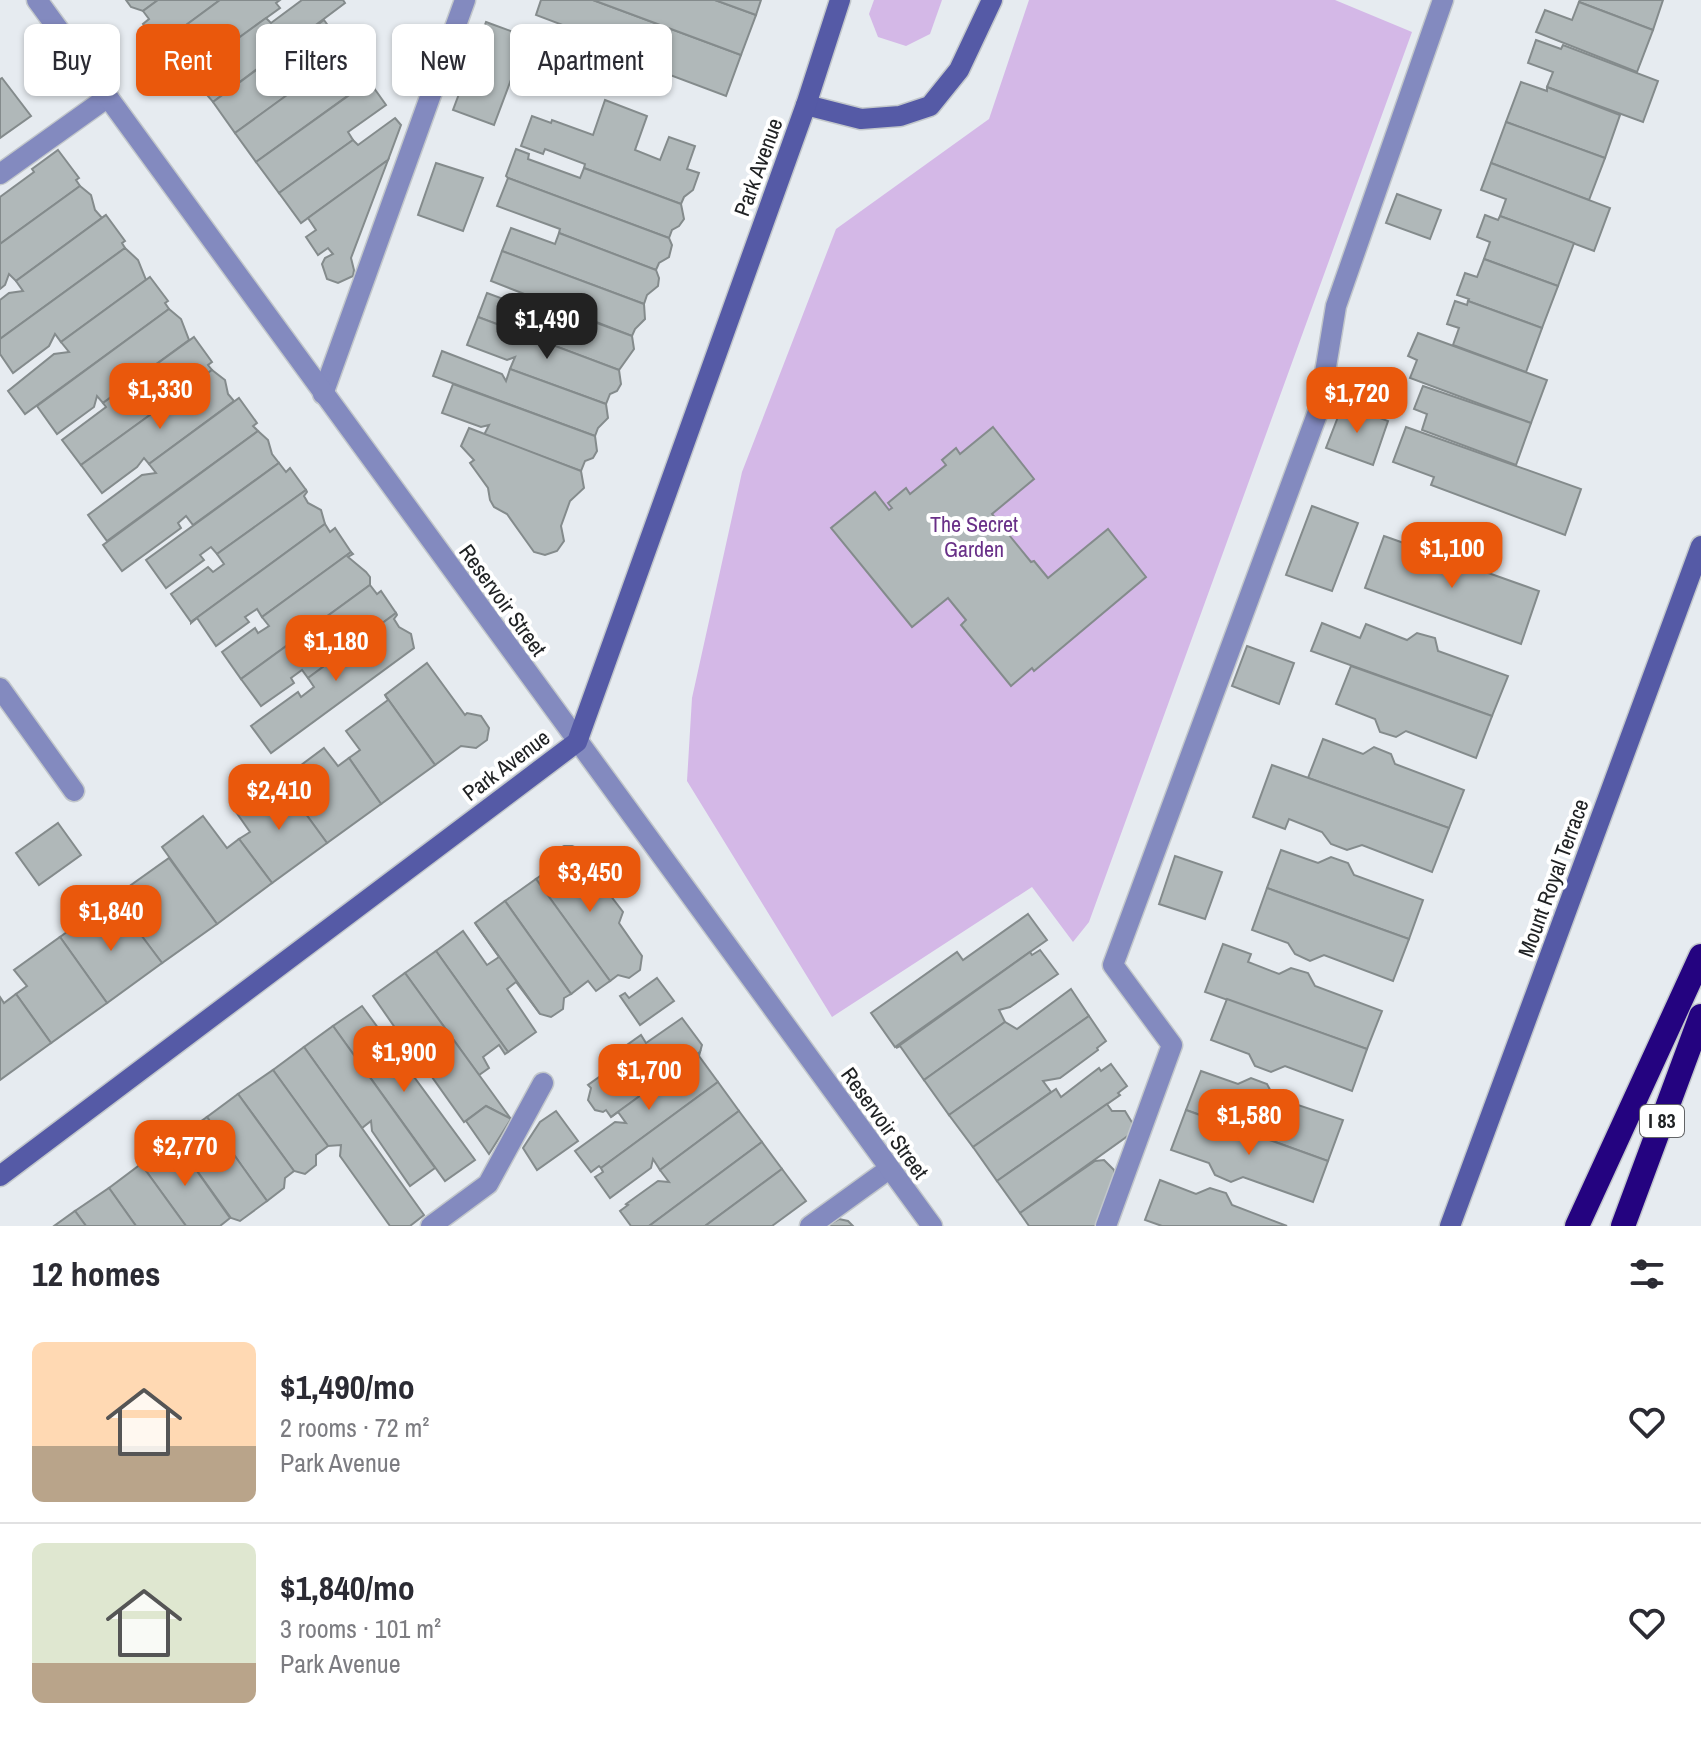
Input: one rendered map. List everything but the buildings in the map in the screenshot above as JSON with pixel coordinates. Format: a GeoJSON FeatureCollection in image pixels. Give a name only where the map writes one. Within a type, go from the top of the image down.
{"type":"FeatureCollection","features":[{"type":"Feature","properties":{"kind":"highway"},"geometry":{"type":"LineString","coordinates":[[1577,1226],[1701,956]]}},
{"type":"Feature","properties":{"kind":"highway","name":"I 83"},"geometry":{"type":"LineString","coordinates":[[1623,1226],[1701,1016]]}},
{"type":"Feature","properties":{"kind":"street","name":"Reservoir Street"},"geometry":{"type":"LineString","coordinates":[[37,0],[932,1226]]}},
{"type":"Feature","properties":{"kind":"street"},"geometry":{"type":"LineString","coordinates":[[323,394],[465,0]]}},
{"type":"Feature","properties":{"kind":"street","name":"Park Avenue"},"geometry":{"type":"LineString","coordinates":[[0,1176],[577,742],[806,105],[840,0]]}},
{"type":"Feature","properties":{"kind":"street","name":"Park Avenue"},"geometry":{"type":"LineString","coordinates":[[806,105],[861,119],[900,116],[930,106],[959,70],[992,0]]}},
{"type":"Feature","properties":{"kind":"street"},"geometry":{"type":"LineString","coordinates":[[1106,1226],[1172,1045],[1113,965],[1319,409],[1336,306],[1443,0]]}},
{"type":"Feature","properties":{"kind":"street"},"geometry":{"type":"LineString","coordinates":[[0,174],[108,97]]}},
{"type":"Feature","properties":{"kind":"street","name":"Mount Royal Terrace"},"geometry":{"type":"LineString","coordinates":[[1450,1226],[1701,546]]}},
{"type":"Feature","properties":{"kind":"street"},"geometry":{"type":"LineString","coordinates":[[0,688],[74,791]]}},
{"type":"Feature","properties":{"kind":"street"},"geometry":{"type":"LineString","coordinates":[[431,1226],[488,1184],[543,1083]]}},
{"type":"Feature","properties":{"kind":"street"},"geometry":{"type":"LineString","coordinates":[[810,1226],[889,1169]]}},
{"type":"Feature","properties":{"kind":"green space"},"geometry":{"type":"Polygon","coordinates":[[[874,0],[942,0],[930,34],[906,46],[878,37],[869,14],[874,0]]]}},
{"type":"Feature","properties":{"kind":"green space","name":"The Secret Garden"},"geometry":{"type":"Polygon","coordinates":[[[1029,0],[1335,0],[1412,32],[1089,922],[1073,942],[1032,887],[832,1017],[687,781],[692,698],[742,472],[836,229],[989,119],[1029,0]]]}}]}
